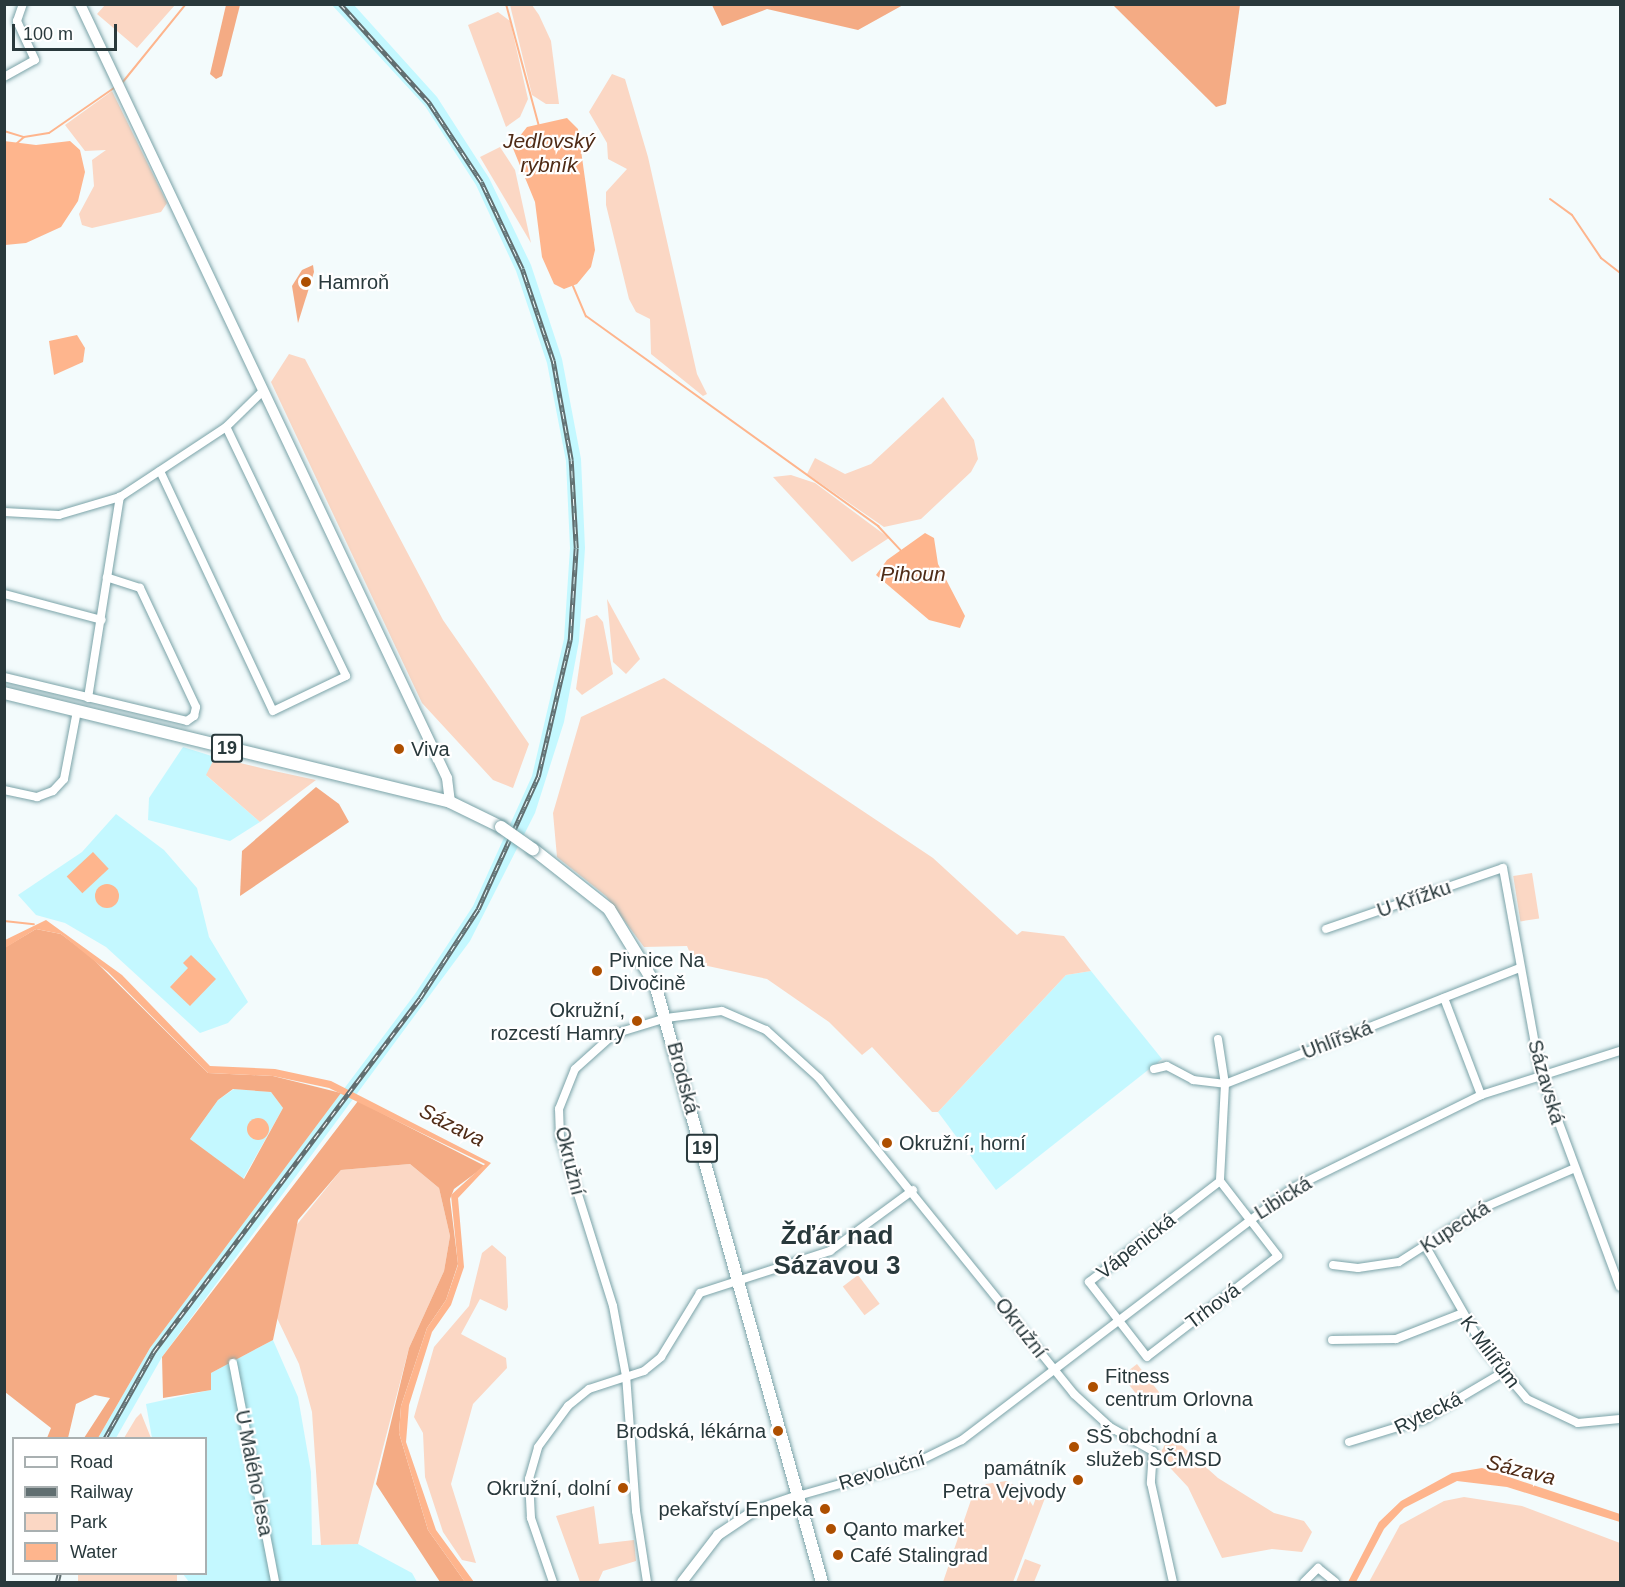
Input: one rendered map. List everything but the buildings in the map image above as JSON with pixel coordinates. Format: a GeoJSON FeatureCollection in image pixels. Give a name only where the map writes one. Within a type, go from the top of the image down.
{"type":"FeatureCollection","features":[{"type":"Feature","properties":{"kind":"main road","name":"19"},"geometry":{"type":"LineString","coordinates":[[4,693],[450,802]]}},
{"type":"Feature","properties":{"kind":"main road","name":"Brodská"},"geometry":{"type":"LineString","coordinates":[[450,802],[501,827],[581,882],[618,920],[649,969],[666,1018],[822,1582]]}},
{"type":"Feature","properties":{"kind":"street"},"geometry":{"type":"LineString","coordinates":[[4,77],[35,60],[17,21],[23,4]]}},
{"type":"Feature","properties":{"kind":"street"},"geometry":{"type":"LineString","coordinates":[[80,4],[153,146],[263,391],[447,778],[450,802]]}},
{"type":"Feature","properties":{"kind":"street"},"geometry":{"type":"LineString","coordinates":[[4,512],[59,515],[120,497],[226,427],[263,391]]}},
{"type":"Feature","properties":{"kind":"street"},"geometry":{"type":"LineString","coordinates":[[160,471],[273,711],[346,676],[226,427]]}},
{"type":"Feature","properties":{"kind":"street"},"geometry":{"type":"LineString","coordinates":[[88,698],[120,497]]}},
{"type":"Feature","properties":{"kind":"street"},"geometry":{"type":"LineString","coordinates":[[4,677],[187,721],[196,707],[140,588],[107,577]]}},
{"type":"Feature","properties":{"kind":"street"},"geometry":{"type":"LineString","coordinates":[[4,594],[102,620]]}},
{"type":"Feature","properties":{"kind":"street"},"geometry":{"type":"LineString","coordinates":[[4,790],[37,797],[53,791],[64,779],[77,711]]}},
{"type":"Feature","properties":{"kind":"street","name":"U Křížku"},"geometry":{"type":"LineString","coordinates":[[1326,929],[1503,868]]}},
{"type":"Feature","properties":{"kind":"street","name":"Sázavská"},"geometry":{"type":"LineString","coordinates":[[1503,868],[1519,968],[1540,1072],[1573,1169],[1620,1287]]}},
{"type":"Feature","properties":{"kind":"street","name":"Uhlířská"},"geometry":{"type":"LineString","coordinates":[[1154,1069],[1167,1066],[1193,1080],[1225,1084],[1519,968]]}},
{"type":"Feature","properties":{"kind":"street"},"geometry":{"type":"LineString","coordinates":[[1444,998],[1481,1095]]}},
{"type":"Feature","properties":{"kind":"street","name":"Okružní"},"geometry":{"type":"LineString","coordinates":[[647,1579],[626,1376],[613,1306],[560,1137],[559,1109],[569,1078],[592,1050],[614,1034],[666,1018],[722,1011],[755,1023],[788,1048],[836,1097],[913,1190],[1054,1370],[1097,1416],[1153,1451],[1151,1483],[1173,1582]]}},
{"type":"Feature","properties":{"kind":"street"},"geometry":{"type":"LineString","coordinates":[[1218,1039],[1225,1084],[1220,1181],[1249,1219]]}},
{"type":"Feature","properties":{"kind":"street","name":"Libická"},"geometry":{"type":"LineString","coordinates":[[1054,1370],[1249,1219],[1293,1188],[1481,1095],[1540,1072],[1620,1050]]}},
{"type":"Feature","properties":{"kind":"street","name":"Kupecká"},"geometry":{"type":"LineString","coordinates":[[1333,1265],[1380,1267],[1426,1247],[1485,1207],[1573,1169]]}},
{"type":"Feature","properties":{"kind":"street","name":"Vápenická"},"geometry":{"type":"LineString","coordinates":[[1118,1320],[1089,1282],[1220,1181]]}},
{"type":"Feature","properties":{"kind":"street"},"geometry":{"type":"LineString","coordinates":[[553,1582],[528,1497],[538,1447],[568,1406],[605,1380],[626,1376],[661,1358],[700,1293],[738,1278],[830,1251],[913,1190]]}},
{"type":"Feature","properties":{"kind":"street","name":"Trhová"},"geometry":{"type":"LineString","coordinates":[[1118,1320],[1147,1357],[1269,1264],[1278,1256],[1249,1219]]}},
{"type":"Feature","properties":{"kind":"street","name":"K Milířům"},"geometry":{"type":"LineString","coordinates":[[1426,1247],[1460,1314],[1502,1372],[1527,1400],[1554,1415],[1578,1423],[1620,1419]]}},
{"type":"Feature","properties":{"kind":"street"},"geometry":{"type":"LineString","coordinates":[[1340,1353],[1336,1341],[1396,1339],[1460,1314]]}},
{"type":"Feature","properties":{"kind":"street","name":"U Malého lesa"},"geometry":{"type":"LineString","coordinates":[[233,1363],[275,1582]]}},
{"type":"Feature","properties":{"kind":"street","name":"Revoluční"},"geometry":{"type":"LineString","coordinates":[[682,1582],[718,1535],[754,1511],[940,1453],[1054,1370]]}},
{"type":"Feature","properties":{"kind":"street","name":"Rytecká"},"geometry":{"type":"LineString","coordinates":[[1349,1442],[1424,1419],[1502,1372]]}},
{"type":"Feature","properties":{"kind":"street"},"geometry":{"type":"LineString","coordinates":[[1304,1582],[1318,1568],[1335,1582]]}},
{"type":"Feature","properties":{"kind":"street"},"geometry":{"type":"LineString","coordinates":[[647,1579],[656,1582]]}},
{"type":"Feature","properties":{"kind":"shaded area"},"geometry":{"type":"Polygon","coordinates":[[[226,5],[240,5],[222,76],[216,79],[210,74],[226,5]]]}},
{"type":"Feature","properties":{"kind":"shaded area"},"geometry":{"type":"Polygon","coordinates":[[[332,5],[354,5],[437,97],[489,178],[531,265],[562,359],[581,459],[585,548],[579,641],[564,722],[535,813],[470,941],[162,1357],[117,1437],[99,1437],[150,1348],[415,994],[473,906],[532,776],[564,639],[570,548],[566,461],[547,363],[516,271],[476,185],[425,106],[332,5]]]}},
{"type":"Feature","properties":{"kind":"shaded area"},"geometry":{"type":"Polygon","coordinates":[[[712,5],[903,5],[858,30],[767,9],[722,26],[712,5]]]}},
{"type":"Feature","properties":{"kind":"shaded area"},"geometry":{"type":"Polygon","coordinates":[[[1113,5],[1240,5],[1226,104],[1216,107],[1113,5]]]}},
{"type":"Feature","properties":{"kind":"shaded area"},"geometry":{"type":"Polygon","coordinates":[[[313,265],[314,272],[298,323],[292,286],[302,270],[313,265]]]}},
{"type":"Feature","properties":{"kind":"shaded area"},"geometry":{"type":"Polygon","coordinates":[[[183,747],[215,757],[207,776],[260,822],[230,841],[148,820],[149,798],[183,747]]]}},
{"type":"Feature","properties":{"kind":"shaded area"},"geometry":{"type":"Polygon","coordinates":[[[316,787],[339,804],[349,822],[240,896],[242,851],[316,787]]]}},
{"type":"Feature","properties":{"kind":"shaded area"},"geometry":{"type":"Polygon","coordinates":[[[116,814],[164,850],[197,888],[209,937],[248,1002],[228,1023],[200,1033],[106,947],[65,923],[36,915],[18,895],[82,852],[116,814]]]}},
{"type":"Feature","properties":{"kind":"shaded area"},"geometry":{"type":"Polygon","coordinates":[[[36,929],[61,934],[90,956],[208,1073],[273,1076],[341,1093],[150,1348],[99,1437],[85,1437],[110,1398],[95,1395],[76,1404],[68,1437],[47,1437],[51,1428],[5,1392],[4,948],[36,929]],[[233,1089],[218,1100],[190,1139],[244,1179],[283,1108],[271,1092],[233,1089]]]}},
{"type":"Feature","properties":{"kind":"shaded area"},"geometry":{"type":"Polygon","coordinates":[[[1091,971],[1162,1059],[996,1190],[938,1112],[1066,975],[1091,971]]]}},
{"type":"Feature","properties":{"kind":"shaded area"},"geometry":{"type":"Polygon","coordinates":[[[234,1089],[271,1092],[283,1108],[243,1179],[190,1139],[218,1100],[234,1089]]]}},
{"type":"Feature","properties":{"kind":"shaded area"},"geometry":{"type":"Polygon","coordinates":[[[358,1101],[485,1166],[454,1189],[450,1199],[458,1264],[446,1300],[427,1328],[401,1406],[399,1433],[428,1530],[465,1582],[440,1582],[376,1484],[409,1348],[444,1271],[450,1236],[439,1188],[410,1164],[341,1170],[298,1220],[273,1340],[211,1373],[211,1390],[163,1398],[162,1357],[358,1101]]]}},
{"type":"Feature","properties":{"kind":"shaded area"},"geometry":{"type":"Polygon","coordinates":[[[273,1340],[298,1397],[311,1472],[312,1545],[358,1544],[412,1573],[417,1582],[189,1582],[184,1575],[207,1575],[207,1437],[152,1437],[146,1404],[210,1390],[211,1373],[273,1340]]]}},
{"type":"Feature","properties":{"kind":"green space"},"geometry":{"type":"Polygon","coordinates":[[[105,5],[175,5],[137,48],[97,14],[105,5]]]}},
{"type":"Feature","properties":{"kind":"green space"},"geometry":{"type":"Polygon","coordinates":[[[510,5],[532,5],[539,15],[551,41],[559,104],[546,104],[532,95],[510,5]]]}},
{"type":"Feature","properties":{"kind":"green space"},"geometry":{"type":"Polygon","coordinates":[[[498,12],[510,21],[528,99],[520,117],[506,127],[468,25],[498,12]]]}},
{"type":"Feature","properties":{"kind":"green space"},"geometry":{"type":"Polygon","coordinates":[[[612,74],[625,79],[648,157],[697,374],[707,394],[703,396],[651,354],[650,319],[636,312],[629,299],[606,205],[606,192],[627,169],[608,159],[607,143],[589,112],[612,74]]]}},
{"type":"Feature","properties":{"kind":"green space"},"geometry":{"type":"Polygon","coordinates":[[[112,91],[167,203],[161,212],[92,228],[82,225],[79,214],[94,186],[92,160],[106,150],[85,151],[65,125],[112,91]]]}},
{"type":"Feature","properties":{"kind":"green space"},"geometry":{"type":"Polygon","coordinates":[[[500,147],[515,170],[531,243],[480,157],[500,147]]]}},
{"type":"Feature","properties":{"kind":"green space"},"geometry":{"type":"Polygon","coordinates":[[[289,354],[305,359],[443,620],[529,744],[513,788],[493,780],[422,703],[271,382],[289,354]]]}},
{"type":"Feature","properties":{"kind":"green space"},"geometry":{"type":"Polygon","coordinates":[[[943,397],[974,440],[978,459],[971,472],[921,519],[884,527],[807,474],[815,458],[845,474],[871,464],[943,397]]]}},
{"type":"Feature","properties":{"kind":"green space"},"geometry":{"type":"Polygon","coordinates":[[[791,475],[815,483],[889,538],[852,562],[773,477],[791,475]]]}},
{"type":"Feature","properties":{"kind":"green space"},"geometry":{"type":"Polygon","coordinates":[[[607,599],[640,659],[626,674],[613,662],[607,599]]]}},
{"type":"Feature","properties":{"kind":"green space"},"geometry":{"type":"Polygon","coordinates":[[[597,615],[603,622],[613,674],[582,695],[576,689],[586,619],[597,615]]]}},
{"type":"Feature","properties":{"kind":"green space"},"geometry":{"type":"Polygon","coordinates":[[[664,678],[933,858],[1017,935],[1022,931],[1064,936],[1091,971],[1066,975],[938,1112],[932,1112],[872,1047],[862,1055],[829,1022],[767,979],[694,963],[687,946],[644,947],[606,896],[557,857],[553,813],[581,717],[664,678]]]}},
{"type":"Feature","properties":{"kind":"green space"},"geometry":{"type":"Polygon","coordinates":[[[215,757],[316,780],[260,822],[206,775],[215,757]]]}},
{"type":"Feature","properties":{"kind":"green space"},"geometry":{"type":"Polygon","coordinates":[[[1532,873],[1539,918],[1520,921],[1513,876],[1532,873]]]}},
{"type":"Feature","properties":{"kind":"green space"},"geometry":{"type":"Polygon","coordinates":[[[410,1164],[439,1188],[450,1236],[444,1271],[409,1348],[358,1544],[321,1545],[312,1412],[299,1364],[277,1318],[295,1227],[341,1170],[410,1164]]]}},
{"type":"Feature","properties":{"kind":"green space"},"geometry":{"type":"Polygon","coordinates":[[[492,1245],[506,1257],[508,1307],[506,1311],[480,1299],[461,1334],[506,1358],[507,1368],[473,1404],[451,1484],[476,1563],[462,1560],[443,1532],[425,1477],[423,1433],[414,1417],[434,1347],[469,1306],[482,1253],[492,1245]]]}},
{"type":"Feature","properties":{"kind":"green space"},"geometry":{"type":"Polygon","coordinates":[[[858,1275],[880,1304],[864,1315],[843,1286],[858,1275]]]}},
{"type":"Feature","properties":{"kind":"green space"},"geometry":{"type":"Polygon","coordinates":[[[1137,1364],[1161,1395],[1146,1406],[1122,1376],[1137,1364]]]}},
{"type":"Feature","properties":{"kind":"green space"},"geometry":{"type":"Polygon","coordinates":[[[141,1413],[151,1437],[125,1437],[141,1413]]]}},
{"type":"Feature","properties":{"kind":"green space"},"geometry":{"type":"Polygon","coordinates":[[[1170,1435],[1218,1478],[1274,1513],[1304,1521],[1312,1532],[1302,1552],[1272,1549],[1222,1558],[1188,1487],[1159,1456],[1170,1435]]]}},
{"type":"Feature","properties":{"kind":"green space"},"geometry":{"type":"Polygon","coordinates":[[[1006,1481],[1023,1490],[1033,1506],[1037,1495],[1045,1498],[1013,1582],[943,1582],[972,1497],[986,1484],[1006,1481]]]}},
{"type":"Feature","properties":{"kind":"green space"},"geometry":{"type":"Polygon","coordinates":[[[1464,1497],[1522,1506],[1620,1543],[1620,1582],[1369,1582],[1400,1525],[1444,1501],[1464,1497]]]}},
{"type":"Feature","properties":{"kind":"green space"},"geometry":{"type":"Polygon","coordinates":[[[594,1506],[599,1544],[634,1540],[636,1561],[603,1571],[598,1582],[580,1582],[556,1516],[594,1506]]]}},
{"type":"Feature","properties":{"kind":"green space"},"geometry":{"type":"Polygon","coordinates":[[[1025,1559],[1041,1565],[1034,1582],[1016,1582],[1025,1559]]]}},
{"type":"Feature","properties":{"kind":"green space"},"geometry":{"type":"Polygon","coordinates":[[[78,1575],[177,1575],[177,1582],[78,1582],[78,1575]]]}},
{"type":"Feature","properties":{"kind":"water","name":"Jedlovský rybník"},"geometry":{"type":"Polygon","coordinates":[[[567,118],[578,129],[595,250],[591,267],[577,284],[564,289],[554,284],[542,257],[535,202],[512,146],[527,127],[567,118]]]}},
{"type":"Feature","properties":{"kind":"water"},"geometry":{"type":"Polygon","coordinates":[[[4,141],[36,145],[70,141],[80,150],[85,172],[78,201],[61,227],[26,243],[5,245],[4,141]]]}},
{"type":"Feature","properties":{"kind":"water"},"geometry":{"type":"Polygon","coordinates":[[[77,335],[85,348],[83,362],[54,375],[49,341],[77,335]]]}},
{"type":"Feature","properties":{"kind":"water","name":"Pihoun"},"geometry":{"type":"Polygon","coordinates":[[[925,533],[934,538],[938,564],[965,616],[960,628],[929,620],[876,575],[887,560],[925,533]]]}},
{"type":"Feature","properties":{"kind":"water"},"geometry":{"type":"Polygon","coordinates":[[[93,852],[109,869],[82,893],[67,877],[93,852]]]}},
{"type":"Feature","properties":{"kind":"water"},"geometry":{"type":"Polygon","coordinates":[[[107,884],[112,885],[118,891],[118,901],[112,907],[107,908],[102,907],[96,901],[95,896],[96,891],[102,885],[107,884]]]}},
{"type":"Feature","properties":{"kind":"water"},"geometry":{"type":"Polygon","coordinates":[[[46,920],[122,975],[210,1066],[275,1069],[331,1081],[491,1163],[458,1198],[464,1267],[451,1305],[432,1332],[409,1405],[406,1442],[436,1530],[474,1582],[465,1582],[428,1530],[399,1433],[401,1406],[427,1328],[446,1300],[458,1265],[451,1195],[485,1164],[329,1088],[273,1076],[208,1073],[108,972],[61,934],[36,929],[5,948],[5,940],[46,920]]]}},
{"type":"Feature","properties":{"kind":"water"},"geometry":{"type":"Polygon","coordinates":[[[191,955],[216,979],[190,1006],[170,987],[188,968],[183,963],[191,955]]]}},
{"type":"Feature","properties":{"kind":"water"},"geometry":{"type":"Polygon","coordinates":[[[258,1118],[266,1121],[269,1129],[266,1137],[258,1140],[250,1137],[247,1129],[250,1121],[258,1118]]]}},
{"type":"Feature","properties":{"kind":"water"},"geometry":{"type":"Polygon","coordinates":[[[1482,1468],[1620,1514],[1620,1522],[1507,1487],[1457,1481],[1404,1508],[1384,1529],[1356,1582],[1348,1582],[1379,1522],[1401,1501],[1452,1473],[1482,1468]]]}},
{"type":"Feature","properties":{"kind":"waterway"},"geometry":{"type":"LineString","coordinates":[[122,83],[186,4]]}},
{"type":"Feature","properties":{"kind":"waterway"},"geometry":{"type":"LineString","coordinates":[[506,4],[539,126]]}},
{"type":"Feature","properties":{"kind":"waterway"},"geometry":{"type":"LineString","coordinates":[[4,131],[24,137],[49,133],[114,88]]}},
{"type":"Feature","properties":{"kind":"waterway"},"geometry":{"type":"LineString","coordinates":[[15,145],[24,137]]}},
{"type":"Feature","properties":{"kind":"waterway"},"geometry":{"type":"LineString","coordinates":[[1550,199],[1572,215],[1601,258],[1620,273]]}},
{"type":"Feature","properties":{"kind":"waterway"},"geometry":{"type":"LineString","coordinates":[[573,286],[586,316],[878,526],[900,550]]}},
{"type":"Feature","properties":{"kind":"waterway"},"geometry":{"type":"LineString","coordinates":[[4,921],[34,924]]}},
{"type":"Feature","properties":{"kind":"railway"},"geometry":{"type":"LineString","coordinates":[[106,1437],[154,1351],[420,998],[478,909],[538,777],[570,640],[576,548],[571,460],[553,361],[522,269],[481,182],[429,103],[340,4]]}},
{"type":"Feature","properties":{"kind":"railway"},"geometry":{"type":"LineString","coordinates":[[57,1582],[59,1575]]}},
{"type":"Feature","properties":{"kind":"place","name":"Hamroň"},"geometry":{"type":"Point","coordinates":[306,282]}},
{"type":"Feature","properties":{"kind":"place","name":"Viva"},"geometry":{"type":"Point","coordinates":[399,749]}},
{"type":"Feature","properties":{"kind":"place","name":"Pivnice Na Divočině"},"geometry":{"type":"Point","coordinates":[597,971]}},
{"type":"Feature","properties":{"kind":"place","name":"Okružní, rozcestí Hamry"},"geometry":{"type":"Point","coordinates":[637,1021]}},
{"type":"Feature","properties":{"kind":"place","name":"Okružní, horní"},"geometry":{"type":"Point","coordinates":[887,1143]}},
{"type":"Feature","properties":{"kind":"place","name":"Fitness centrum Orlovna"},"geometry":{"type":"Point","coordinates":[1093,1387]}},
{"type":"Feature","properties":{"kind":"place","name":"Brodská, lékárna"},"geometry":{"type":"Point","coordinates":[778,1431]}},
{"type":"Feature","properties":{"kind":"place","name":"SŠ obchodní a služeb SČMSD"},"geometry":{"type":"Point","coordinates":[1074,1447]}},
{"type":"Feature","properties":{"kind":"place","name":"památník Petra Vejvody"},"geometry":{"type":"Point","coordinates":[1078,1480]}},
{"type":"Feature","properties":{"kind":"place","name":"Okružní, dolní"},"geometry":{"type":"Point","coordinates":[623,1488]}},
{"type":"Feature","properties":{"kind":"place","name":"pekařství Enpeka"},"geometry":{"type":"Point","coordinates":[825,1509]}},
{"type":"Feature","properties":{"kind":"place","name":"Qanto market"},"geometry":{"type":"Point","coordinates":[831,1529]}},
{"type":"Feature","properties":{"kind":"place","name":"Café Stalingrad"},"geometry":{"type":"Point","coordinates":[838,1555]}},
{"type":"Feature","properties":{"kind":"district","name":"Žďár nad Sázavou 3"},"geometry":{"type":"Point","coordinates":[837,1251]}},
{"type":"Feature","properties":{"kind":"water label","name":"Sázava"},"geometry":{"type":"Point","coordinates":[452,1125]}},
{"type":"Feature","properties":{"kind":"water label","name":"Sázava"},"geometry":{"type":"Point","coordinates":[1521,1470]}}]}
